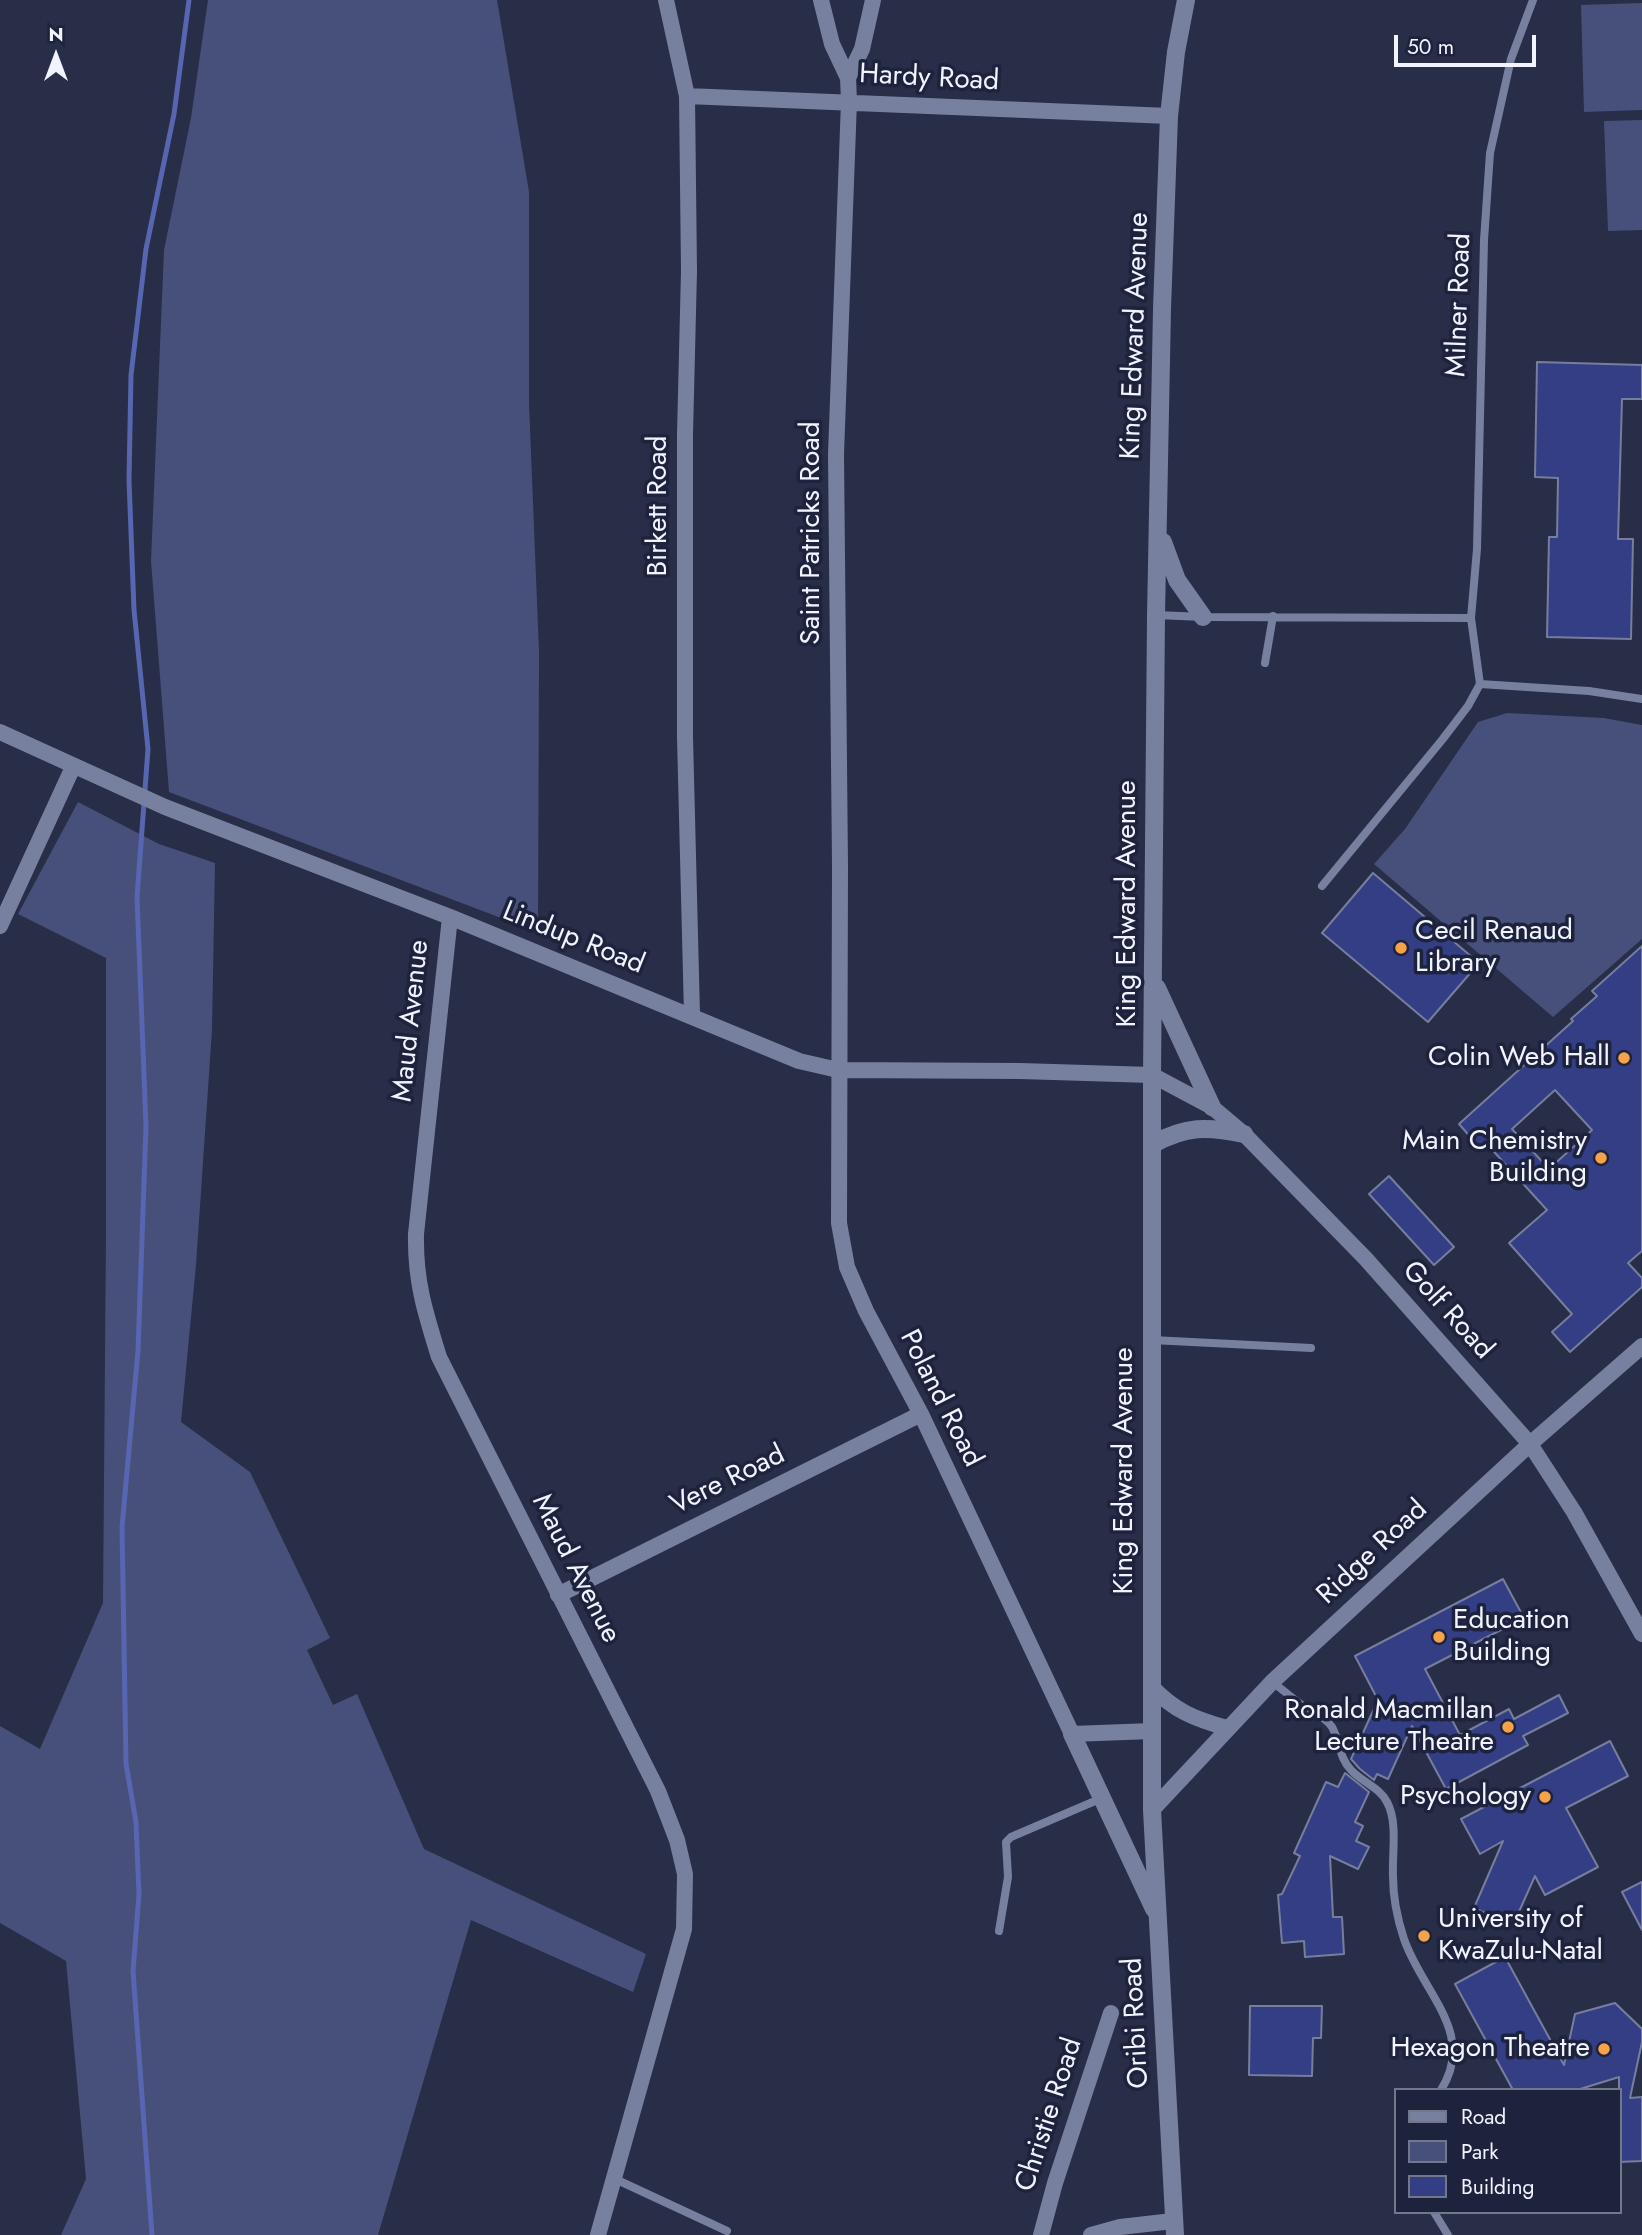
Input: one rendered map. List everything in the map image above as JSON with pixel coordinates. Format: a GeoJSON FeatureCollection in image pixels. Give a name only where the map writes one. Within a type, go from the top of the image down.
{"type":"FeatureCollection","features":[{"type":"Feature","properties":{"kind":"street","name":"Birkett Road"},"geometry":{"type":"LineString","coordinates":[[666,0],[687,96],[689,271],[685,434],[685,737],[692,1015]]}},
{"type":"Feature","properties":{"kind":"street"},"geometry":{"type":"LineString","coordinates":[[821,0],[832,44],[848,78]]}},
{"type":"Feature","properties":{"kind":"street","name":"Saint Patricks Road"},"geometry":{"type":"LineString","coordinates":[[838,1070],[840,866],[836,454],[848,78],[862,49],[873,0]]}},
{"type":"Feature","properties":{"kind":"street","name":"King Edward Avenue"},"geometry":{"type":"LineString","coordinates":[[1152,1810],[1152,1075],[1156,615],[1162,309],[1170,116],[1176,52],[1186,0]]}},
{"type":"Feature","properties":{"kind":"street","name":"Hardy Road"},"geometry":{"type":"LineString","coordinates":[[687,96],[1170,116]]}},
{"type":"Feature","properties":{"kind":"street"},"geometry":{"type":"LineString","coordinates":[[1158,526],[1171,568],[1189,600],[1203,617]]}},
{"type":"Feature","properties":{"kind":"street","name":"Lindup Road"},"geometry":{"type":"LineString","coordinates":[[0,732],[165,807],[450,917],[799,1061],[838,1070],[1152,1075]]}},
{"type":"Feature","properties":{"kind":"street"},"geometry":{"type":"LineString","coordinates":[[0,926],[73,766]]}},
{"type":"Feature","properties":{"kind":"street","name":"Maud Avenue"},"geometry":{"type":"LineString","coordinates":[[450,917],[416,1234],[417,1277],[421,1301],[439,1357],[658,1791],[677,1840],[685,1874],[684,1929],[598,2235]]}},
{"type":"Feature","properties":{"kind":"street"},"geometry":{"type":"LineString","coordinates":[[1153,978],[1165,1010],[1212,1107]]}},
{"type":"Feature","properties":{"kind":"street","name":"Poland Road"},"geometry":{"type":"LineString","coordinates":[[838,1070],[839,1223],[847,1267],[866,1311],[921,1414],[1072,1734]]}},
{"type":"Feature","properties":{"kind":"street","name":"Golf Road"},"geometry":{"type":"LineString","coordinates":[[1152,1075],[1212,1107],[1244,1133],[1366,1259],[1530,1444],[1574,1512],[1642,1634]]}},
{"type":"Feature","properties":{"kind":"street"},"geometry":{"type":"LineString","coordinates":[[1153,1144],[1182,1130],[1205,1127],[1244,1133]]}},
{"type":"Feature","properties":{"kind":"street","name":"Ridge Road"},"geometry":{"type":"LineString","coordinates":[[1152,1810],[1272,1682],[1530,1444],[1642,1346]]}},
{"type":"Feature","properties":{"kind":"street","name":"Vere Road"},"geometry":{"type":"LineString","coordinates":[[558,1595],[921,1414]]}},
{"type":"Feature","properties":{"kind":"street"},"geometry":{"type":"LineString","coordinates":[[1151,1686],[1171,1706],[1189,1716],[1227,1728]]}},
{"type":"Feature","properties":{"kind":"street"},"geometry":{"type":"LineString","coordinates":[[1152,1731],[1072,1734],[1159,1918]]}},
{"type":"Feature","properties":{"kind":"street","name":"Oribi Road"},"geometry":{"type":"LineString","coordinates":[[1152,1810],[1174,2228]]}},
{"type":"Feature","properties":{"kind":"street","name":"Christie Road"},"geometry":{"type":"LineString","coordinates":[[1041,2235],[1055,2183],[1111,2012]]}},
{"type":"Feature","properties":{"kind":"street"},"geometry":{"type":"LineString","coordinates":[[1091,2235],[1120,2227],[1174,2228]]}},
{"type":"Feature","properties":{"kind":"lane","name":"Milner Road"},"geometry":{"type":"LineString","coordinates":[[1480,684],[1471,618],[1477,549],[1484,240],[1490,153],[1511,59],[1533,0]]}},
{"type":"Feature","properties":{"kind":"lane"},"geometry":{"type":"LineString","coordinates":[[1156,615],[1471,618]]}},
{"type":"Feature","properties":{"kind":"lane"},"geometry":{"type":"LineString","coordinates":[[1265,663],[1273,616]]}},
{"type":"Feature","properties":{"kind":"lane"},"geometry":{"type":"LineString","coordinates":[[1322,886],[1442,740],[1468,706],[1480,684],[1589,691],[1642,699]]}},
{"type":"Feature","properties":{"kind":"lane"},"geometry":{"type":"LineString","coordinates":[[1152,1340],[1311,1348]]}},
{"type":"Feature","properties":{"kind":"lane"},"geometry":{"type":"LineString","coordinates":[[1272,1682],[1325,1719],[1332,1727],[1342,1758],[1350,1769],[1380,1791],[1387,1802],[1392,1814],[1397,1916],[1421,1978],[1449,2027],[1455,2052],[1453,2067],[1442,2088]]}},
{"type":"Feature","properties":{"kind":"lane"},"geometry":{"type":"LineString","coordinates":[[999,1931],[1008,1877],[1006,1842],[1010,1837],[1102,1798]]}},
{"type":"Feature","properties":{"kind":"lane"},"geometry":{"type":"LineString","coordinates":[[613,2178],[727,2231]]}},
{"type":"Feature","properties":{"kind":"lane"},"geometry":{"type":"LineString","coordinates":[[1435,2214],[1448,2235]]}},
{"type":"Feature","properties":{"kind":"green space"},"geometry":{"type":"Polygon","coordinates":[[[208,0],[497,0],[529,192],[529,403],[539,652],[538,932],[169,792],[151,561],[164,250],[191,118],[208,0]]]}},
{"type":"Feature","properties":{"kind":"green space"},"geometry":{"type":"Polygon","coordinates":[[[1642,3],[1642,110],[1584,112],[1581,5],[1642,3]]]}},
{"type":"Feature","properties":{"kind":"green space"},"geometry":{"type":"Polygon","coordinates":[[[1642,120],[1642,230],[1608,231],[1604,121],[1642,120]]]}},
{"type":"Feature","properties":{"kind":"green space"},"geometry":{"type":"Polygon","coordinates":[[[1507,713],[1604,718],[1642,725],[1642,939],[1553,1017],[1374,864],[1405,829],[1478,722],[1507,713]]]}},
{"type":"Feature","properties":{"kind":"green space"},"geometry":{"type":"Polygon","coordinates":[[[78,802],[159,844],[215,863],[212,1030],[196,1265],[181,1422],[250,1472],[330,1638],[307,1650],[333,1705],[357,1694],[424,1849],[646,1954],[633,1992],[471,1920],[378,2235],[61,2235],[86,2179],[66,1961],[0,1923],[0,1726],[40,1749],[103,1603],[106,958],[18,914],[78,802]]]}},
{"type":"Feature","properties":{"kind":"building"},"geometry":{"type":"Polygon","coordinates":[[[1537,362],[1642,365],[1642,399],[1622,399],[1618,539],[1633,539],[1631,639],[1547,637],[1549,537],[1557,537],[1558,478],[1535,477],[1537,362]]]}},
{"type":"Feature","properties":{"kind":"building","name":"Cecil Renaud Library"},"geometry":{"type":"Polygon","coordinates":[[[1373,873],[1479,963],[1428,1022],[1322,933],[1373,873]]]}},
{"type":"Feature","properties":{"kind":"building"},"geometry":{"type":"Polygon","coordinates":[[[1642,946],[1642,1251],[1628,1263],[1642,1278],[1642,1287],[1570,1352],[1552,1332],[1572,1314],[1509,1243],[1547,1210],[1486,1143],[1480,1148],[1459,1124],[1573,1021],[1571,1019],[1597,996],[1592,991],[1642,946]],[[1555,1090],[1512,1129],[1549,1169],[1592,1130],[1555,1090]]]}},
{"type":"Feature","properties":{"kind":"building"},"geometry":{"type":"Polygon","coordinates":[[[1389,1176],[1454,1247],[1434,1265],[1369,1194],[1389,1176]]]}},
{"type":"Feature","properties":{"kind":"building"},"geometry":{"type":"Polygon","coordinates":[[[1503,1579],[1524,1618],[1425,1669],[1460,1735],[1509,1709],[1514,1719],[1559,1695],[1568,1713],[1523,1736],[1528,1745],[1446,1789],[1412,1726],[1388,1779],[1377,1774],[1374,1780],[1351,1759],[1378,1700],[1355,1656],[1503,1579]]]}},
{"type":"Feature","properties":{"kind":"building"},"geometry":{"type":"Polygon","coordinates":[[[1610,1741],[1628,1776],[1566,1808],[1598,1867],[1545,1895],[1535,1876],[1513,1925],[1474,1908],[1503,1841],[1480,1854],[1461,1819],[1610,1741]]]}},
{"type":"Feature","properties":{"kind":"building"},"geometry":{"type":"Polygon","coordinates":[[[1345,1773],[1369,1792],[1355,1822],[1363,1826],[1356,1841],[1369,1847],[1358,1869],[1330,1856],[1333,1917],[1342,1917],[1344,1954],[1305,1957],[1304,1941],[1282,1943],[1278,1895],[1282,1894],[1300,1856],[1294,1853],[1326,1782],[1338,1787],[1345,1773]]]}},
{"type":"Feature","properties":{"kind":"building"},"geometry":{"type":"Polygon","coordinates":[[[1642,1882],[1642,1930],[1622,1892],[1642,1882]]]}},
{"type":"Feature","properties":{"kind":"building"},"geometry":{"type":"Polygon","coordinates":[[[1505,1957],[1564,2065],[1575,2014],[1615,2003],[1642,2029],[1642,2042],[1630,2098],[1642,2097],[1642,2161],[1621,2162],[1619,2077],[1583,2088],[1512,2088],[1455,1984],[1505,1957]]]}},
{"type":"Feature","properties":{"kind":"building"},"geometry":{"type":"Polygon","coordinates":[[[1250,2006],[1322,2006],[1321,2038],[1313,2038],[1312,2076],[1249,2075],[1250,2006]]]}},
{"type":"Feature","properties":{"kind":"waterway"},"geometry":{"type":"LineString","coordinates":[[152,2235],[133,1971],[139,1894],[136,1822],[126,1764],[122,1527],[138,1351],[146,1126],[137,897],[148,749],[134,610],[129,480],[131,375],[146,249],[174,114],[189,0]]}},
{"type":"Feature","properties":{"kind":"place","name":"Cecil Renaud Library"},"geometry":{"type":"Point","coordinates":[1401,948]}},
{"type":"Feature","properties":{"kind":"place","name":"Colin Web Hall"},"geometry":{"type":"Point","coordinates":[1624,1058]}},
{"type":"Feature","properties":{"kind":"place","name":"Main Chemistry Building"},"geometry":{"type":"Point","coordinates":[1601,1158]}},
{"type":"Feature","properties":{"kind":"place","name":"Education Building"},"geometry":{"type":"Point","coordinates":[1439,1637]}},
{"type":"Feature","properties":{"kind":"place","name":"Ronald Macmillan Lecture Theatre"},"geometry":{"type":"Point","coordinates":[1508,1727]}},
{"type":"Feature","properties":{"kind":"place","name":"Psychology"},"geometry":{"type":"Point","coordinates":[1545,1797]}},
{"type":"Feature","properties":{"kind":"place","name":"University of KwaZulu-Natal"},"geometry":{"type":"Point","coordinates":[1424,1936]}},
{"type":"Feature","properties":{"kind":"place","name":"Hexagon Theatre"},"geometry":{"type":"Point","coordinates":[1604,2049]}}]}
